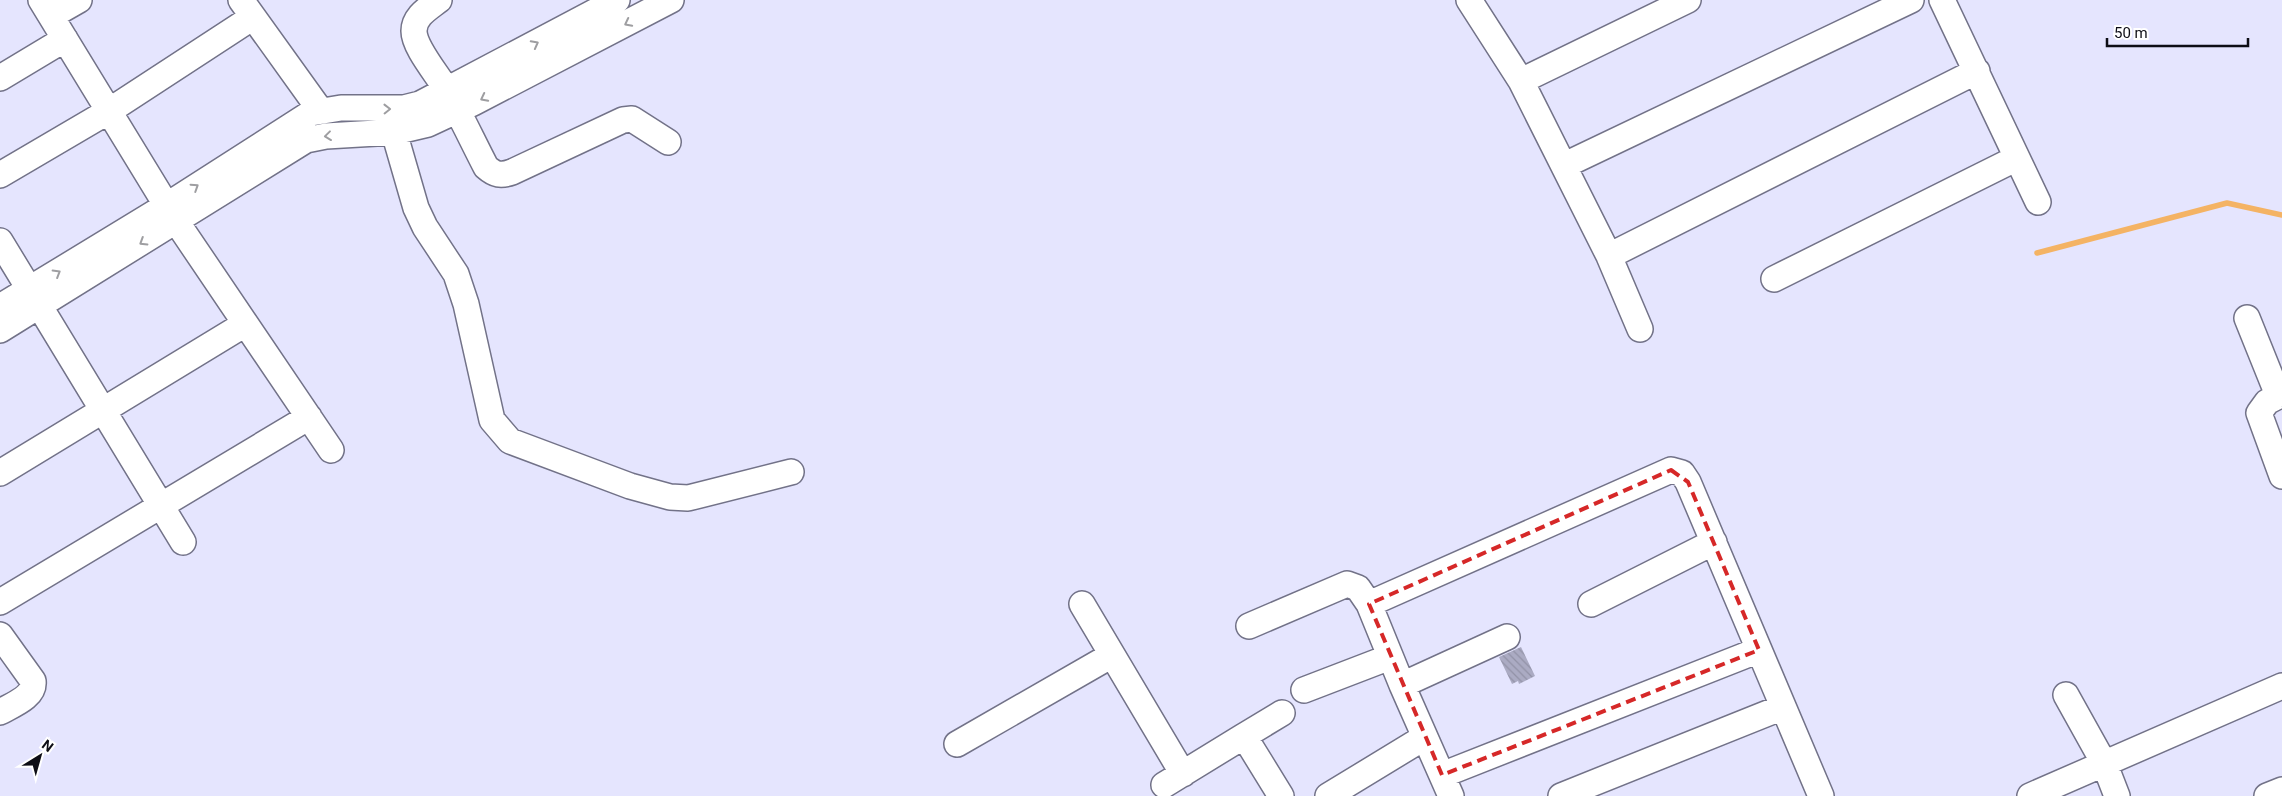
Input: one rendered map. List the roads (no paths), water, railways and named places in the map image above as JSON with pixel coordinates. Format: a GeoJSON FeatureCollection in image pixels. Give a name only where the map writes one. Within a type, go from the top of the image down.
{"type":"FeatureCollection","features":[{"type":"Feature","properties":{"kind":"street"},"geometry":{"type":"LineString","coordinates":[[79,0],[46,8],[171,214],[331,450]]}},
{"type":"Feature","properties":{"kind":"street"},"geometry":{"type":"LineString","coordinates":[[440,0],[422,13],[416,20],[414,32],[417,43],[452,100],[486,167],[492,172],[502,176],[623,120],[632,119],[668,142]]}},
{"type":"Feature","properties":{"kind":"street"},"geometry":{"type":"LineString","coordinates":[[0,330],[33,298],[171,214],[306,140],[326,136],[394,132],[428,124],[452,100],[617,0]]}},
{"type":"Feature","properties":{"kind":"street"},"geometry":{"type":"LineString","coordinates":[[171,214],[311,113],[341,108],[404,108],[452,100],[671,0]]}},
{"type":"Feature","properties":{"kind":"street"},"geometry":{"type":"LineString","coordinates":[[1470,0],[1522,80],[1609,256],[1640,328]]}},
{"type":"Feature","properties":{"kind":"street"},"geometry":{"type":"LineString","coordinates":[[1522,80],[1688,0]]}},
{"type":"Feature","properties":{"kind":"street"},"geometry":{"type":"LineString","coordinates":[[1565,165],[1911,0]]}},
{"type":"Feature","properties":{"kind":"street"},"geometry":{"type":"LineString","coordinates":[[1942,0],[2038,202]]}},
{"type":"Feature","properties":{"kind":"street"},"geometry":{"type":"LineString","coordinates":[[0,175],[109,111],[247,9],[320,110]]}},
{"type":"Feature","properties":{"kind":"street"},"geometry":{"type":"LineString","coordinates":[[0,78],[65,39]]}},
{"type":"Feature","properties":{"kind":"street"},"geometry":{"type":"LineString","coordinates":[[1609,256],[1977,71]]}},
{"type":"Feature","properties":{"kind":"street"},"geometry":{"type":"LineString","coordinates":[[394,132],[416,208],[425,227],[456,274],[466,304],[492,420],[501,433],[510,441],[520,447],[630,486],[670,497],[688,498],[791,472]]}},
{"type":"Feature","properties":{"kind":"street"},"geometry":{"type":"LineString","coordinates":[[1774,279],[2017,158]]}},
{"type":"Feature","properties":{"kind":"street"},"geometry":{"type":"LineString","coordinates":[[0,241],[183,542]]}},
{"type":"Feature","properties":{"kind":"street"},"geometry":{"type":"LineString","coordinates":[[0,307],[33,298]]}},
{"type":"Feature","properties":{"kind":"street"},"geometry":{"type":"LineString","coordinates":[[2247,318],[2280,394],[2267,402],[2260,414],[2282,476]]}},
{"type":"Feature","properties":{"kind":"street"},"geometry":{"type":"LineString","coordinates":[[0,473],[245,324]]}},
{"type":"Feature","properties":{"kind":"street"},"geometry":{"type":"LineString","coordinates":[[0,602],[309,418]]}},
{"type":"Feature","properties":{"kind":"street"},"geometry":{"type":"LineString","coordinates":[[1369,604],[1671,470],[1682,473],[1688,482],[1714,542],[1821,796]]}},
{"type":"Feature","properties":{"kind":"street"},"geometry":{"type":"LineString","coordinates":[[1591,604],[1714,542]]}},
{"type":"Feature","properties":{"kind":"street"},"geometry":{"type":"LineString","coordinates":[[1249,626],[1347,584],[1358,588],[1369,604],[1446,786],[1759,650]]}},
{"type":"Feature","properties":{"kind":"street"},"geometry":{"type":"LineString","coordinates":[[1082,604],[1112,655],[1174,780],[1282,713]]}},
{"type":"Feature","properties":{"kind":"street"},"geometry":{"type":"LineString","coordinates":[[0,635],[33,681],[34,686],[30,694],[0,712]]}},
{"type":"Feature","properties":{"kind":"street"},"geometry":{"type":"LineString","coordinates":[[1402,685],[1507,637]]}},
{"type":"Feature","properties":{"kind":"street"},"geometry":{"type":"LineString","coordinates":[[957,744],[1112,655]]}},
{"type":"Feature","properties":{"kind":"street"},"geometry":{"type":"LineString","coordinates":[[1304,690],[1390,657]]}},
{"type":"Feature","properties":{"kind":"street"},"geometry":{"type":"LineString","coordinates":[[2030,796],[2282,686]]}},
{"type":"Feature","properties":{"kind":"street"},"geometry":{"type":"LineString","coordinates":[[2066,695],[2105,764],[2117,796]]}},
{"type":"Feature","properties":{"kind":"street"},"geometry":{"type":"LineString","coordinates":[[1561,796],[1783,707]]}},
{"type":"Feature","properties":{"kind":"street"},"geometry":{"type":"LineString","coordinates":[[1244,736],[1281,796]]}},
{"type":"Feature","properties":{"kind":"street"},"geometry":{"type":"LineString","coordinates":[[1328,796],[1425,737]]}},
{"type":"Feature","properties":{"kind":"street"},"geometry":{"type":"LineString","coordinates":[[2267,796],[2282,790]]}},
{"type":"Feature","properties":{"kind":"waterway"},"geometry":{"type":"LineString","coordinates":[[2037,253],[2227,203],[2282,215]]}}]}
